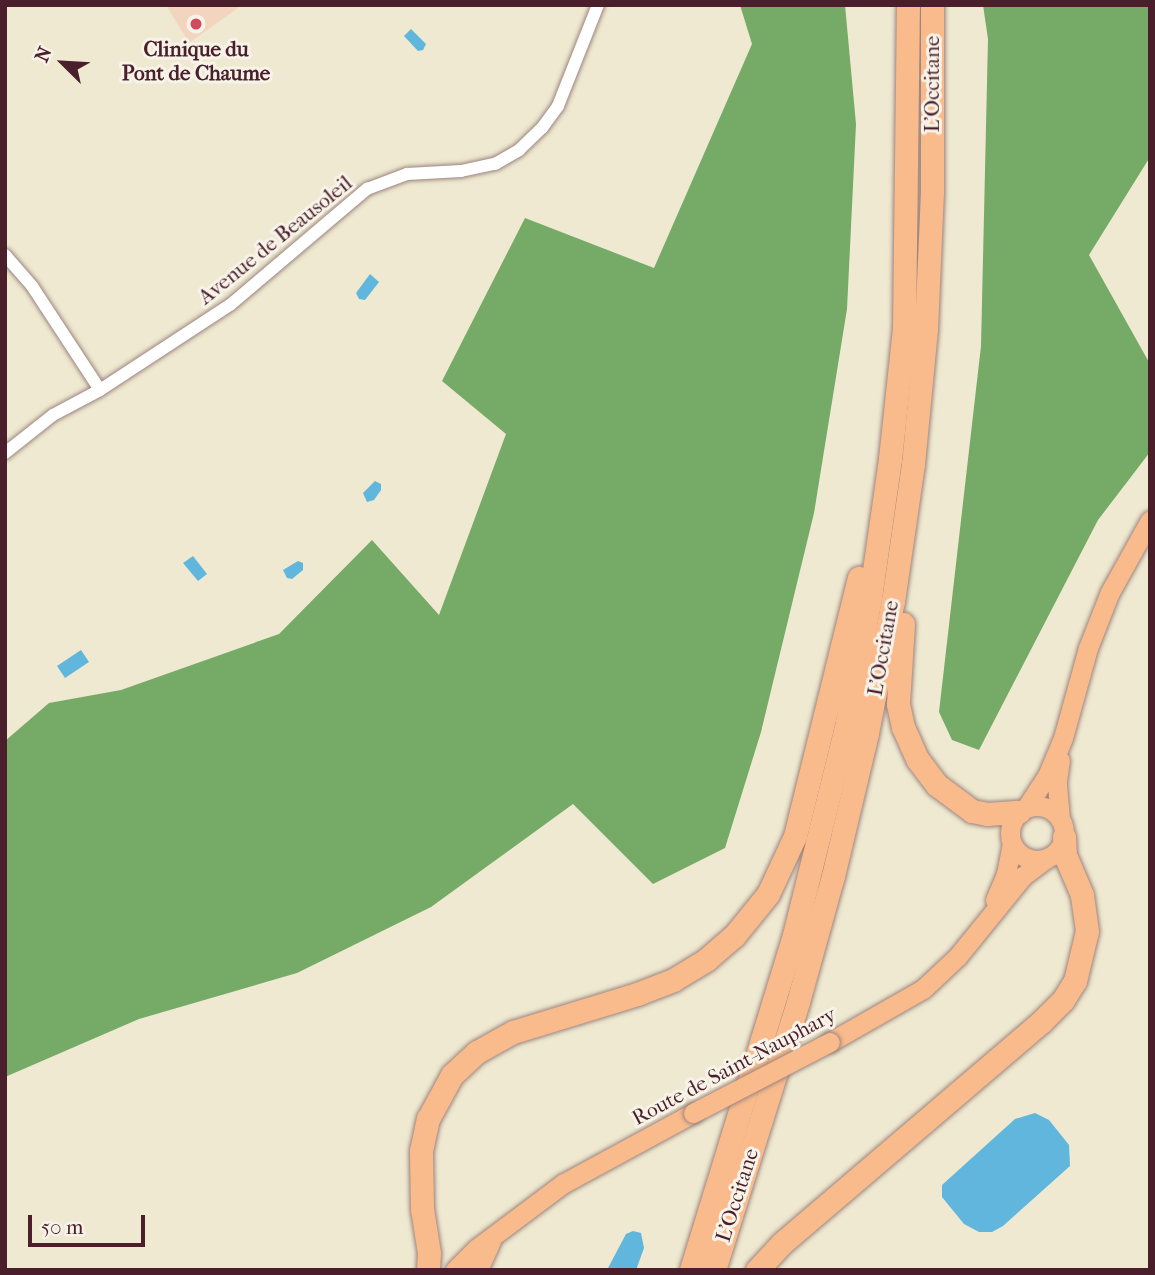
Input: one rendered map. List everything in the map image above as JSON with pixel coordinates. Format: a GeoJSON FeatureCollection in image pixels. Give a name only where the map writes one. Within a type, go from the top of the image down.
{"type":"FeatureCollection","features":[{"type":"Feature","properties":{"kind":"highway","name":"L'Occitane"},"geometry":{"type":"LineString","coordinates":[[714,1270],[798,1002],[833,876],[881,666],[901,462],[908,5]]}},
{"type":"Feature","properties":{"kind":"highway","name":"L'Occitane"},"geometry":{"type":"LineString","coordinates":[[691,1270],[812,869],[901,462],[926,329],[930,253],[932,5]]}},
{"type":"Feature","properties":{"kind":"highway"},"geometry":{"type":"LineString","coordinates":[[901,462],[906,604],[897,676],[898,704],[903,727],[918,760],[937,785],[954,800],[972,811],[987,814],[1023,810]]}},
{"type":"Feature","properties":{"kind":"highway"},"geometry":{"type":"LineString","coordinates":[[428,1270],[429,1253],[422,1209],[421,1151],[428,1119],[452,1075],[477,1052],[513,1032],[637,994],[684,973],[734,936],[758,909],[778,877],[795,836],[901,462]]}},
{"type":"Feature","properties":{"kind":"highway"},"geometry":{"type":"LineString","coordinates":[[757,1270],[781,1244],[1041,1022],[1063,1000],[1075,981],[1087,931],[1082,895],[1065,855],[1062,828]]}},
{"type":"Feature","properties":{"kind":"main road"},"geometry":{"type":"LineString","coordinates":[[1063,738],[1057,781],[1062,828],[1055,853],[1047,858],[1026,858],[1012,844],[1010,827],[1047,776],[1063,738],[1101,614],[1150,520]]}},
{"type":"Feature","properties":{"kind":"main road"},"geometry":{"type":"LineString","coordinates":[[1023,810],[1042,806],[1062,828]]}},
{"type":"Feature","properties":{"kind":"main road","name":"Route de Saint-Nauphary"},"geometry":{"type":"LineString","coordinates":[[985,923],[1006,874],[1012,844]]}},
{"type":"Feature","properties":{"kind":"main road","name":"Route de Saint-Nauphary"},"geometry":{"type":"LineString","coordinates":[[455,1270],[564,1183],[830,1042],[923,989],[958,956],[1023,876],[1047,858]]}},
{"type":"Feature","properties":{"kind":"main road","name":"Route de Saint-Nauphary"},"geometry":{"type":"LineString","coordinates":[[478,1270],[493,1237]]}},
{"type":"Feature","properties":{"kind":"street","name":"Avenue de Beausoleil"},"geometry":{"type":"LineString","coordinates":[[5,453],[53,415],[100,390],[230,306],[367,189],[407,174],[461,171],[495,164],[519,150],[542,128],[558,106],[598,5]]}},
{"type":"Feature","properties":{"kind":"street"},"geometry":{"type":"LineString","coordinates":[[5,255],[32,286],[100,390]]}},
{"type":"Feature","properties":{"kind":"shaded area","name":"Clinique du Pont de Chaume"},"geometry":{"type":"Polygon","coordinates":[[[166,5],[242,5],[189,43],[166,5]]]}},
{"type":"Feature","properties":{"kind":"green space"},"geometry":{"type":"Polygon","coordinates":[[[740,5],[845,5],[856,124],[847,309],[814,513],[761,732],[725,848],[653,884],[573,804],[431,907],[297,973],[139,1019],[5,1077],[5,741],[49,703],[121,690],[279,634],[372,540],[439,615],[506,434],[442,381],[525,218],[654,268],[752,44],[740,5]]]}},
{"type":"Feature","properties":{"kind":"green space"},"geometry":{"type":"Polygon","coordinates":[[[983,5],[1150,5],[1150,157],[1089,255],[1150,364],[1150,452],[1098,520],[979,750],[952,740],[939,712],[981,346],[988,39],[983,5]]]}},
{"type":"Feature","properties":{"kind":"water"},"geometry":{"type":"Polygon","coordinates":[[[411,29],[426,44],[423,50],[418,51],[404,36],[411,29]]]}},
{"type":"Feature","properties":{"kind":"water"},"geometry":{"type":"Polygon","coordinates":[[[370,274],[379,282],[365,300],[359,299],[356,293],[370,274]]]}},
{"type":"Feature","properties":{"kind":"water"},"geometry":{"type":"Polygon","coordinates":[[[375,481],[381,484],[381,490],[374,500],[367,502],[363,493],[375,481]]]}},
{"type":"Feature","properties":{"kind":"water"},"geometry":{"type":"Polygon","coordinates":[[[193,556],[207,574],[198,581],[183,563],[193,556]]]}},
{"type":"Feature","properties":{"kind":"water"},"geometry":{"type":"Polygon","coordinates":[[[298,561],[303,563],[303,570],[292,579],[287,578],[283,570],[298,561]]]}},
{"type":"Feature","properties":{"kind":"water"},"geometry":{"type":"Polygon","coordinates":[[[81,650],[89,662],[65,678],[57,666],[81,650]]]}},
{"type":"Feature","properties":{"kind":"water"},"geometry":{"type":"Polygon","coordinates":[[[1035,1113],[1049,1120],[1069,1145],[1070,1166],[1003,1226],[992,1232],[979,1232],[964,1224],[942,1197],[942,1185],[1015,1119],[1035,1113]]]}},
{"type":"Feature","properties":{"kind":"water"},"geometry":{"type":"Polygon","coordinates":[[[633,1231],[641,1233],[644,1248],[636,1270],[607,1270],[626,1234],[633,1231]]]}},
{"type":"Feature","properties":{"kind":"place","name":"Clinique du Pont de Chaume"},"geometry":{"type":"Point","coordinates":[196,24]}}]}
